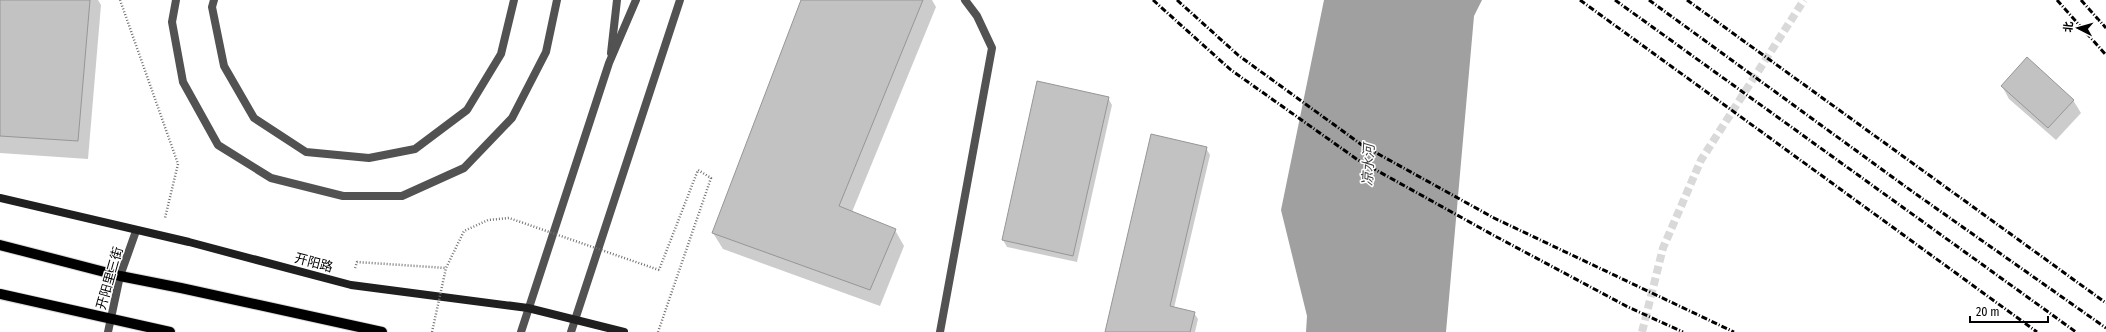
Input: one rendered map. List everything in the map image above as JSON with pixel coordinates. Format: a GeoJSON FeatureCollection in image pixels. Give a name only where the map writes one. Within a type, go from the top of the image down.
{"type":"FeatureCollection","features":[{"type":"Feature","properties":{"kind":"main road"},"geometry":{"type":"LineString","coordinates":[[0,245],[120,276],[182,288],[382,332]]}},
{"type":"Feature","properties":{"kind":"main road"},"geometry":{"type":"LineString","coordinates":[[0,294],[170,332]]}},
{"type":"Feature","properties":{"kind":"street"},"geometry":{"type":"LineString","coordinates":[[176,0],[172,22],[183,82],[218,145],[271,178],[343,196],[402,196],[464,168],[512,118],[546,52],[557,0]]}},
{"type":"Feature","properties":{"kind":"street"},"geometry":{"type":"LineString","coordinates":[[214,0],[212,7],[224,66],[254,118],[306,152],[369,158],[415,149],[467,110],[501,54],[514,0]]}},
{"type":"Feature","properties":{"kind":"street"},"geometry":{"type":"LineString","coordinates":[[609,63],[617,0]]}},
{"type":"Feature","properties":{"kind":"street"},"geometry":{"type":"LineString","coordinates":[[521,332],[609,63],[636,0]]}},
{"type":"Feature","properties":{"kind":"street"},"geometry":{"type":"LineString","coordinates":[[571,332],[680,0]]}},
{"type":"Feature","properties":{"kind":"street"},"geometry":{"type":"LineString","coordinates":[[940,332],[992,48],[977,16],[965,0]]}},
{"type":"Feature","properties":{"kind":"street","name":"开阳路"},"geometry":{"type":"LineString","coordinates":[[0,198],[136,231],[189,242],[351,285],[528,308],[624,332]]}},
{"type":"Feature","properties":{"kind":"street","name":"开阳里三街"},"geometry":{"type":"LineString","coordinates":[[108,332],[109,319],[120,276],[136,231]]}},
{"type":"Feature","properties":{"kind":"path"},"geometry":{"type":"LineString","coordinates":[[120,0],[178,164],[164,220],[171,222]]}},
{"type":"Feature","properties":{"kind":"path"},"geometry":{"type":"LineString","coordinates":[[432,332],[446,268],[464,230],[488,220],[509,218],[659,270],[698,170],[712,178],[658,332]]}},
{"type":"Feature","properties":{"kind":"path"},"geometry":{"type":"LineString","coordinates":[[357,262],[446,268]]}},
{"type":"Feature","properties":{"kind":"water","name":"凉水河"},"geometry":{"type":"Polygon","coordinates":[[[1324,0],[1482,0],[1474,16],[1446,332],[1306,332],[1307,316],[1281,210],[1324,0]]]}},
{"type":"Feature","properties":{"kind":"building"},"geometry":{"type":"Polygon","coordinates":[[[0,0],[90,0],[78,141],[0,136],[0,0]]]}},
{"type":"Feature","properties":{"kind":"building"},"geometry":{"type":"Polygon","coordinates":[[[801,0],[923,0],[839,206],[896,229],[870,290],[712,233],[801,0]]]}},
{"type":"Feature","properties":{"kind":"building"},"geometry":{"type":"Polygon","coordinates":[[[2027,57],[2074,100],[2048,128],[2001,86],[2027,57]]]}},
{"type":"Feature","properties":{"kind":"building"},"geometry":{"type":"Polygon","coordinates":[[[1037,81],[1109,97],[1073,256],[1002,240],[1037,81]]]}},
{"type":"Feature","properties":{"kind":"building"},"geometry":{"type":"Polygon","coordinates":[[[1151,134],[1207,147],[1170,306],[1195,312],[1190,332],[1105,332],[1151,134]]]}},
{"type":"Feature","properties":{"kind":"tunnel"},"geometry":{"type":"LineString","coordinates":[[1642,332],[1663,248],[1701,160],[1804,0]]}},
{"type":"Feature","properties":{"kind":"railway"},"geometry":{"type":"LineString","coordinates":[[1153,0],[1231,70],[1358,160],[1493,235],[1628,307],[1683,332]]}},
{"type":"Feature","properties":{"kind":"railway"},"geometry":{"type":"LineString","coordinates":[[1177,0],[1238,55],[1362,145],[1494,218],[1734,332]]}},
{"type":"Feature","properties":{"kind":"railway"},"geometry":{"type":"LineString","coordinates":[[1580,0],[2037,332]]}},
{"type":"Feature","properties":{"kind":"railway"},"geometry":{"type":"LineString","coordinates":[[1615,0],[2076,332]]}},
{"type":"Feature","properties":{"kind":"railway"},"geometry":{"type":"LineString","coordinates":[[1649,0],[1913,192],[2106,328]]}},
{"type":"Feature","properties":{"kind":"railway"},"geometry":{"type":"LineString","coordinates":[[1687,0],[2106,303]]}},
{"type":"Feature","properties":{"kind":"railway"},"geometry":{"type":"LineString","coordinates":[[2057,0],[2106,55]]}},
{"type":"Feature","properties":{"kind":"railway"},"geometry":{"type":"LineString","coordinates":[[2081,0],[2106,28]]}}]}
